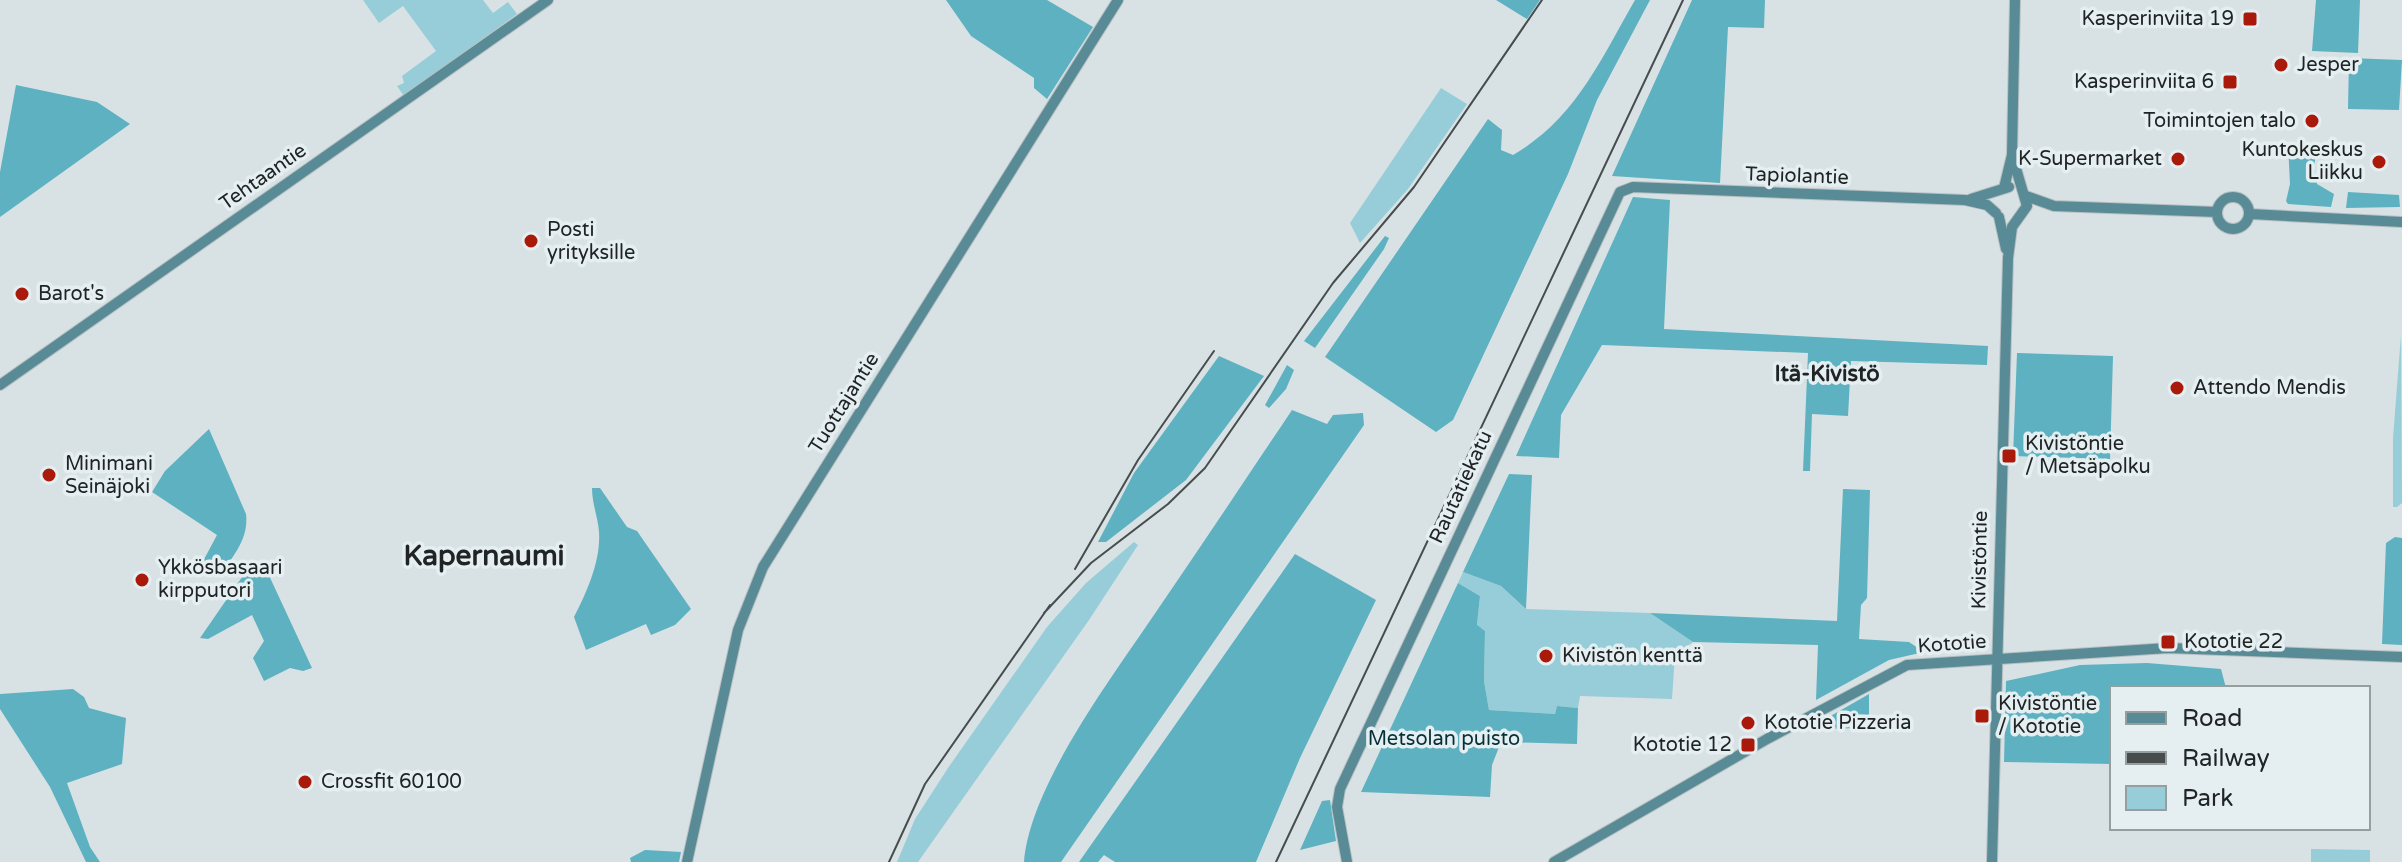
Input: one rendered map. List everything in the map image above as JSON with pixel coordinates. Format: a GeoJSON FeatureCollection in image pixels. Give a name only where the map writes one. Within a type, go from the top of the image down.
{"type":"FeatureCollection","features":[{"type":"Feature","properties":{"kind":"street","name":"Tehtaantie"},"geometry":{"type":"LineString","coordinates":[[0,385],[548,0]]}},
{"type":"Feature","properties":{"kind":"street","name":"Tuottajantie"},"geometry":{"type":"LineString","coordinates":[[687,862],[738,630],[763,567],[1118,0]]}},
{"type":"Feature","properties":{"kind":"street"},"geometry":{"type":"LineString","coordinates":[[2015,0],[2012,155],[2002,189],[1993,203],[1997,215],[2009,221],[2054,206]]}},
{"type":"Feature","properties":{"kind":"street"},"geometry":{"type":"LineString","coordinates":[[2012,155],[2027,206],[2021,218]]}},
{"type":"Feature","properties":{"kind":"street","name":"Tapiolantie"},"geometry":{"type":"LineString","coordinates":[[1626,188],[1965,200],[1987,205],[1997,215]]}},
{"type":"Feature","properties":{"kind":"street","name":"Rautatiekatu"},"geometry":{"type":"LineString","coordinates":[[1347,862],[1337,807],[1340,789],[1620,192],[1626,188]]}},
{"type":"Feature","properties":{"kind":"street"},"geometry":{"type":"LineString","coordinates":[[2002,189],[2023,193],[2031,201],[2054,206],[2217,212]]}},
{"type":"Feature","properties":{"kind":"street","name":"Tapiolantie"},"geometry":{"type":"LineString","coordinates":[[1965,200],[2002,189]]}},
{"type":"Feature","properties":{"kind":"street"},"geometry":{"type":"LineString","coordinates":[[2233,196],[2244,201],[2250,214],[2241,227],[2230,229],[2220,223],[2217,212],[2223,200],[2233,196]]}},
{"type":"Feature","properties":{"kind":"street"},"geometry":{"type":"LineString","coordinates":[[2250,214],[2402,222]]}},
{"type":"Feature","properties":{"kind":"street","name":"Kivistöntie"},"geometry":{"type":"LineString","coordinates":[[1997,215],[2008,258]]}},
{"type":"Feature","properties":{"kind":"street","name":"Kivistöntie"},"geometry":{"type":"LineString","coordinates":[[1992,862],[2008,258],[2012,227],[2021,218]]}},
{"type":"Feature","properties":{"kind":"street","name":"Kototie"},"geometry":{"type":"LineString","coordinates":[[1554,862],[1876,679],[1925,662],[2168,648],[2402,657]]}},
{"type":"Feature","properties":{"kind":"green space"},"geometry":{"type":"Polygon","coordinates":[[[363,0],[483,0],[493,13],[508,2],[517,14],[404,96],[397,86],[404,83],[402,76],[436,51],[403,6],[379,23],[363,0]]]}},
{"type":"Feature","properties":{"kind":"green space"},"geometry":{"type":"Polygon","coordinates":[[[946,0],[1047,0],[1093,27],[1047,99],[1034,88],[1034,78],[971,36],[946,0]]]}},
{"type":"Feature","properties":{"kind":"green space"},"geometry":{"type":"Polygon","coordinates":[[[1496,0],[1540,0],[1527,19],[1496,0]]]}},
{"type":"Feature","properties":{"kind":"green space"},"geometry":{"type":"Polygon","coordinates":[[[1635,0],[1650,0],[1597,100],[1568,174],[1453,420],[1436,432],[1325,357],[1488,119],[1502,130],[1501,150],[1513,155],[1535,141],[1584,87],[1635,0]]]}},
{"type":"Feature","properties":{"kind":"green space"},"geometry":{"type":"Polygon","coordinates":[[[1692,0],[1765,0],[1764,28],[1728,27],[1720,183],[1612,176],[1692,0]]]}},
{"type":"Feature","properties":{"kind":"green space"},"geometry":{"type":"Polygon","coordinates":[[[2316,0],[2360,0],[2358,53],[2312,51],[2316,0]]]}},
{"type":"Feature","properties":{"kind":"green space"},"geometry":{"type":"Polygon","coordinates":[[[2349,58],[2402,60],[2399,110],[2348,109],[2349,58]]]}},
{"type":"Feature","properties":{"kind":"green space"},"geometry":{"type":"Polygon","coordinates":[[[16,85],[97,102],[130,124],[0,217],[0,172],[16,85]]]}},
{"type":"Feature","properties":{"kind":"green space"},"geometry":{"type":"Polygon","coordinates":[[[1441,88],[1467,104],[1408,189],[1360,243],[1350,223],[1441,88]]]}},
{"type":"Feature","properties":{"kind":"green space"},"geometry":{"type":"Polygon","coordinates":[[[2311,143],[2317,147],[2314,167],[2317,184],[2334,194],[2331,207],[2288,204],[2286,201],[2290,184],[2288,144],[2311,143]]]}},
{"type":"Feature","properties":{"kind":"green space"},"geometry":{"type":"Polygon","coordinates":[[[2348,192],[2399,195],[2400,207],[2346,208],[2348,192]]]}},
{"type":"Feature","properties":{"kind":"green space"},"geometry":{"type":"Polygon","coordinates":[[[1633,197],[1670,200],[1664,329],[1988,346],[1987,365],[1851,361],[1848,416],[1812,414],[1810,471],[1803,471],[1808,353],[1602,345],[1561,415],[1559,458],[1516,456],[1633,197]]]}},
{"type":"Feature","properties":{"kind":"green space"},"geometry":{"type":"Polygon","coordinates":[[[1385,236],[1389,238],[1384,249],[1315,348],[1304,341],[1385,236]]]}},
{"type":"Feature","properties":{"kind":"green space"},"geometry":{"type":"Polygon","coordinates":[[[2401,335],[2402,503],[2393,507],[2393,438],[2401,335]]]}},
{"type":"Feature","properties":{"kind":"green space"},"geometry":{"type":"Polygon","coordinates":[[[2017,353],[2113,356],[2110,459],[2013,456],[2017,353]]]}},
{"type":"Feature","properties":{"kind":"green space"},"geometry":{"type":"Polygon","coordinates":[[[1219,356],[1264,376],[1186,480],[1106,542],[1098,542],[1134,473],[1219,356]]]}},
{"type":"Feature","properties":{"kind":"green space"},"geometry":{"type":"Polygon","coordinates":[[[1287,365],[1294,370],[1286,389],[1269,408],[1265,405],[1287,365]]]}},
{"type":"Feature","properties":{"kind":"green space"},"geometry":{"type":"Polygon","coordinates":[[[1292,410],[1327,424],[1333,415],[1363,413],[1364,425],[1061,862],[1024,862],[1041,799],[1076,732],[1292,410]]]}},
{"type":"Feature","properties":{"kind":"green space"},"geometry":{"type":"Polygon","coordinates":[[[209,429],[246,514],[242,539],[219,577],[201,565],[217,535],[152,492],[165,471],[209,429]]]}},
{"type":"Feature","properties":{"kind":"green space"},"geometry":{"type":"Polygon","coordinates":[[[1509,474],[1532,475],[1526,609],[1501,586],[1463,572],[1509,474]]]}},
{"type":"Feature","properties":{"kind":"green space"},"geometry":{"type":"Polygon","coordinates":[[[592,488],[600,488],[627,527],[637,531],[691,609],[675,625],[651,635],[646,624],[586,650],[574,617],[588,587],[598,554],[599,532],[592,488]]]}},
{"type":"Feature","properties":{"kind":"green space"},"geometry":{"type":"Polygon","coordinates":[[[1843,489],[1870,490],[1867,598],[1861,605],[1859,639],[1909,642],[1924,652],[1889,660],[1816,700],[1818,645],[1693,642],[1650,613],[1837,621],[1843,489]]]}},
{"type":"Feature","properties":{"kind":"green space"},"geometry":{"type":"Polygon","coordinates":[[[2395,537],[2402,538],[2402,645],[2382,644],[2386,543],[2395,537]]]}},
{"type":"Feature","properties":{"kind":"green space"},"geometry":{"type":"Polygon","coordinates":[[[1134,542],[1138,545],[1089,620],[918,862],[897,862],[915,819],[1047,627],[1086,583],[1134,542]]]}},
{"type":"Feature","properties":{"kind":"green space"},"geometry":{"type":"Polygon","coordinates":[[[1295,554],[1376,600],[1300,758],[1256,862],[1115,862],[1104,855],[1098,862],[1079,862],[1295,554]]]}},
{"type":"Feature","properties":{"kind":"green space"},"geometry":{"type":"Polygon","coordinates":[[[260,563],[266,569],[312,668],[303,671],[290,668],[264,681],[253,658],[264,641],[252,615],[208,639],[200,638],[249,567],[260,563]]]}},
{"type":"Feature","properties":{"kind":"green space"},"geometry":{"type":"Polygon","coordinates":[[[1463,572],[1501,586],[1526,609],[1650,613],[1693,642],[1675,655],[1672,699],[1580,696],[1578,708],[1557,706],[1555,714],[1489,710],[1484,681],[1485,631],[1477,626],[1480,596],[1458,583],[1463,572]]]}},
{"type":"Feature","properties":{"kind":"green space","name":"Metsolan puisto"},"geometry":{"type":"Polygon","coordinates":[[[1458,583],[1480,596],[1477,625],[1485,631],[1484,681],[1489,710],[1555,714],[1557,706],[1578,708],[1577,744],[1501,742],[1492,765],[1490,797],[1361,792],[1458,583]]]}},
{"type":"Feature","properties":{"kind":"green space"},"geometry":{"type":"Polygon","coordinates":[[[2147,663],[2221,669],[2225,686],[2110,686],[2110,764],[2004,762],[2006,681],[2080,665],[2147,663]]]}},
{"type":"Feature","properties":{"kind":"green space"},"geometry":{"type":"Polygon","coordinates":[[[73,689],[84,697],[89,708],[126,718],[122,764],[67,783],[90,847],[100,862],[86,862],[50,787],[0,709],[0,694],[73,689]]]}},
{"type":"Feature","properties":{"kind":"green space"},"geometry":{"type":"Polygon","coordinates":[[[1869,694],[1869,728],[1808,729],[1869,694]]]}},
{"type":"Feature","properties":{"kind":"green space"},"geometry":{"type":"Polygon","coordinates":[[[1330,800],[1336,841],[1300,850],[1322,801],[1330,800]]]}},
{"type":"Feature","properties":{"kind":"green space"},"geometry":{"type":"Polygon","coordinates":[[[2311,849],[2370,850],[2370,862],[2311,862],[2311,849]]]}},
{"type":"Feature","properties":{"kind":"green space"},"geometry":{"type":"Polygon","coordinates":[[[645,850],[681,852],[679,862],[631,862],[630,858],[645,850]]]}},
{"type":"Feature","properties":{"kind":"railway"},"geometry":{"type":"LineString","coordinates":[[1044,613],[1091,563],[1168,504],[1205,468],[1333,283],[1414,187],[1542,0]]}},
{"type":"Feature","properties":{"kind":"railway"},"geometry":{"type":"LineString","coordinates":[[1276,862],[1683,0]]}},
{"type":"Feature","properties":{"kind":"railway"},"geometry":{"type":"LineString","coordinates":[[1075,569],[1138,460],[1214,351]]}},
{"type":"Feature","properties":{"kind":"railway"},"geometry":{"type":"LineString","coordinates":[[889,862],[925,784],[1050,605]]}},
{"type":"Feature","properties":{"kind":"place","name":"Kasperinviita 19"},"geometry":{"type":"Point","coordinates":[2250,19]}},
{"type":"Feature","properties":{"kind":"place","name":"Jesper"},"geometry":{"type":"Point","coordinates":[2281,65]}},
{"type":"Feature","properties":{"kind":"place","name":"Kasperinviita 6"},"geometry":{"type":"Point","coordinates":[2230,82]}},
{"type":"Feature","properties":{"kind":"place","name":"Toimintojen talo"},"geometry":{"type":"Point","coordinates":[2312,121]}},
{"type":"Feature","properties":{"kind":"place","name":"K-Supermarket"},"geometry":{"type":"Point","coordinates":[2178,159]}},
{"type":"Feature","properties":{"kind":"place","name":"Kuntokeskus Liikku"},"geometry":{"type":"Point","coordinates":[2379,162]}},
{"type":"Feature","properties":{"kind":"place","name":"Posti yrityksille"},"geometry":{"type":"Point","coordinates":[531,241]}},
{"type":"Feature","properties":{"kind":"place","name":"Barot's"},"geometry":{"type":"Point","coordinates":[22,294]}},
{"type":"Feature","properties":{"kind":"place","name":"Attendo Mendis"},"geometry":{"type":"Point","coordinates":[2177,388]}},
{"type":"Feature","properties":{"kind":"place","name":"Kivistöntie / Metsäpolku"},"geometry":{"type":"Point","coordinates":[2009,456]}},
{"type":"Feature","properties":{"kind":"place","name":"Minimani Seinäjoki"},"geometry":{"type":"Point","coordinates":[49,475]}},
{"type":"Feature","properties":{"kind":"place","name":"Ykkösbasaari kirpputori"},"geometry":{"type":"Point","coordinates":[142,580]}},
{"type":"Feature","properties":{"kind":"place","name":"Kototie 22"},"geometry":{"type":"Point","coordinates":[2168,642]}},
{"type":"Feature","properties":{"kind":"place","name":"Kivistön kenttä"},"geometry":{"type":"Point","coordinates":[1546,656]}},
{"type":"Feature","properties":{"kind":"place","name":"Kivistöntie / Kototie"},"geometry":{"type":"Point","coordinates":[1982,716]}},
{"type":"Feature","properties":{"kind":"place","name":"Kototie Pizzeria"},"geometry":{"type":"Point","coordinates":[1748,723]}},
{"type":"Feature","properties":{"kind":"place","name":"Kototie 12"},"geometry":{"type":"Point","coordinates":[1748,745]}},
{"type":"Feature","properties":{"kind":"place","name":"Crossfit 60100"},"geometry":{"type":"Point","coordinates":[305,782]}},
{"type":"Feature","properties":{"kind":"district","name":"Itä-Kivistö"},"geometry":{"type":"Point","coordinates":[1827,374]}},
{"type":"Feature","properties":{"kind":"district","name":"Kapernaumi"},"geometry":{"type":"Point","coordinates":[484,556]}}]}
